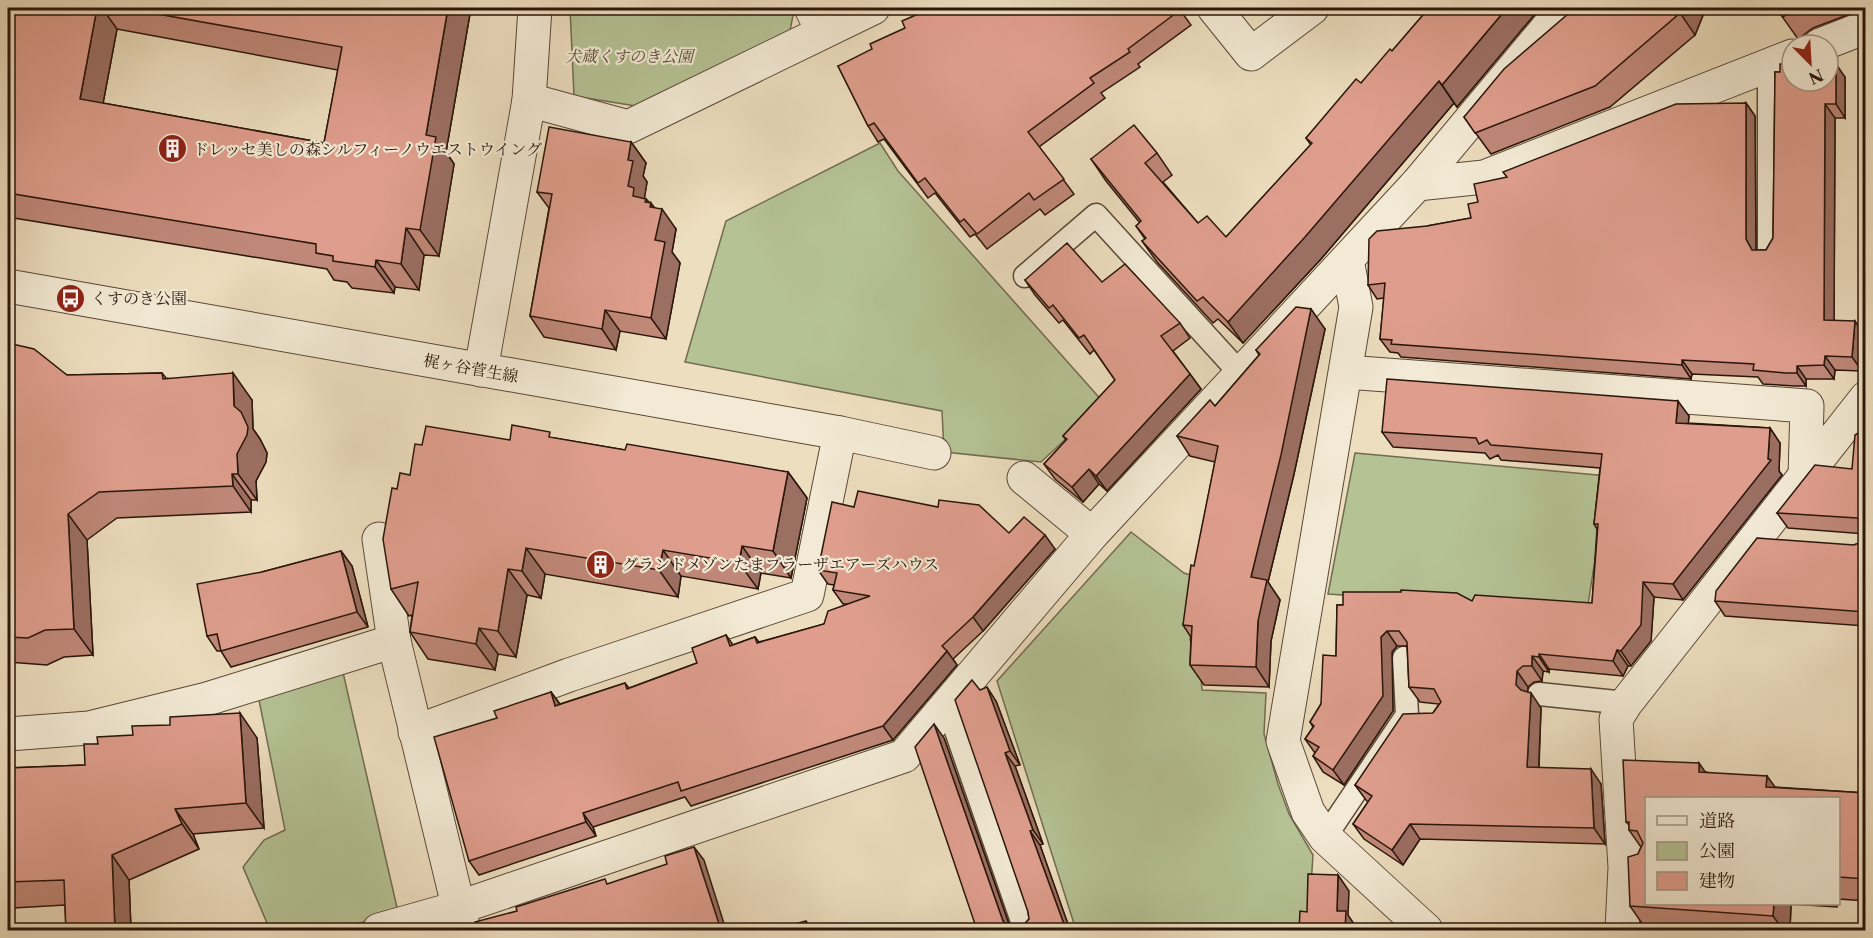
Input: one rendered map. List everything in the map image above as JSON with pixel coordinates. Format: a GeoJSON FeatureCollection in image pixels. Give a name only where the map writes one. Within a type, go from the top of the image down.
{"type":"FeatureCollection","features":[{"type":"Feature","properties":{"kind":"street"},"geometry":{"type":"LineString","coordinates":[[481,370],[529,100],[536,8]]}},
{"type":"Feature","properties":{"kind":"street"},"geometry":{"type":"LineString","coordinates":[[529,100],[628,127],[817,20],[873,8]]}},
{"type":"Feature","properties":{"kind":"street"},"geometry":{"type":"LineString","coordinates":[[1214,8],[1251,54],[1312,8]]}},
{"type":"Feature","properties":{"kind":"street"},"geometry":{"type":"LineString","coordinates":[[379,930],[461,919],[904,756],[1092,534],[1418,184],[1564,8]]}},
{"type":"Feature","properties":{"kind":"street"},"geometry":{"type":"LineString","coordinates":[[1840,37],[1866,27]]}},
{"type":"Feature","properties":{"kind":"street"},"geometry":{"type":"LineString","coordinates":[[1418,184],[1484,177],[1780,61]]}},
{"type":"Feature","properties":{"kind":"street"},"geometry":{"type":"LineString","coordinates":[[1347,260],[1356,307],[1283,741],[1308,812],[1325,837],[1426,930]]}},
{"type":"Feature","properties":{"kind":"street","name":"梶ヶ谷菅生線"},"geometry":{"type":"LineString","coordinates":[[8,286],[840,433],[934,453]]}},
{"type":"Feature","properties":{"kind":"street"},"geometry":{"type":"LineString","coordinates":[[1346,372],[1807,406],[1805,476]]}},
{"type":"Feature","properties":{"kind":"street"},"geometry":{"type":"LineString","coordinates":[[1622,930],[1636,866],[1616,719],[1626,703],[1767,539],[1805,476],[1866,398]]}},
{"type":"Feature","properties":{"kind":"street"},"geometry":{"type":"LineString","coordinates":[[415,732],[569,675],[807,595],[840,433]]}},
{"type":"Feature","properties":{"kind":"street"},"geometry":{"type":"LineString","coordinates":[[1024,478],[1092,534]]}},
{"type":"Feature","properties":{"kind":"street"},"geometry":{"type":"LineString","coordinates":[[379,539],[394,641],[461,919]]}},
{"type":"Feature","properties":{"kind":"street"},"geometry":{"type":"LineString","coordinates":[[8,734],[89,728],[207,699],[394,641]]}},
{"type":"Feature","properties":{"kind":"lane"},"geometry":{"type":"LineString","coordinates":[[1769,252],[1780,77]]}},
{"type":"Feature","properties":{"kind":"lane"},"geometry":{"type":"LineString","coordinates":[[1025,276],[1096,215],[1240,373]]}},
{"type":"Feature","properties":{"kind":"lane"},"geometry":{"type":"LineString","coordinates":[[1325,837],[1418,715],[1404,658]]}},
{"type":"Feature","properties":{"kind":"lane"},"geometry":{"type":"LineString","coordinates":[[1539,694],[1626,703]]}},
{"type":"Feature","properties":{"kind":"lane"},"geometry":{"type":"LineString","coordinates":[[947,705],[1025,930]]}},
{"type":"Feature","properties":{"kind":"green space","name":"犬蔵くすのき公園"},"geometry":{"type":"Polygon","coordinates":[[[570,8],[793,8],[794,10],[790,31],[636,106],[574,96],[570,8]]]}},
{"type":"Feature","properties":{"kind":"green space"},"geometry":{"type":"Polygon","coordinates":[[[880,143],[898,171],[1104,403],[1041,462],[944,452],[942,411],[685,362],[726,221],[880,143]]]}},
{"type":"Feature","properties":{"kind":"green space"},"geometry":{"type":"Polygon","coordinates":[[[1355,453],[1608,476],[1587,611],[1328,594],[1355,453]]]}},
{"type":"Feature","properties":{"kind":"green space"},"geometry":{"type":"Polygon","coordinates":[[[1131,532],[1184,573],[1197,577],[1190,640],[1199,650],[1202,690],[1266,693],[1264,734],[1278,784],[1289,814],[1313,855],[1308,930],[1076,930],[997,681],[1131,532]]]}},
{"type":"Feature","properties":{"kind":"green space"},"geometry":{"type":"Polygon","coordinates":[[[342,668],[398,912],[336,930],[270,930],[243,867],[264,840],[285,830],[258,695],[342,668]]]}},
{"type":"Feature","properties":{"kind":"building","name":"ドレッセ美しの森シルフィーノウエストウイング"},"geometry":{"type":"Polygon","coordinates":[[[8,8],[97,8],[80,99],[324,143],[342,47],[124,8],[448,8],[426,135],[436,137],[420,230],[406,228],[401,264],[376,260],[375,267],[333,261],[333,256],[316,253],[316,244],[8,193],[8,8]]]}},
{"type":"Feature","properties":{"kind":"building"},"geometry":{"type":"Polygon","coordinates":[[[932,8],[1178,8],[1180,10],[1128,49],[1130,52],[1090,78],[1094,83],[1028,132],[1064,179],[1034,200],[1029,193],[977,234],[964,219],[960,222],[925,178],[918,183],[874,123],[868,126],[838,66],[872,49],[870,44],[905,28],[902,21],[932,8]]]}},
{"type":"Feature","properties":{"kind":"building"},"geometry":{"type":"Polygon","coordinates":[[[1429,8],[1507,8],[1442,85],[1439,81],[1305,237],[1228,322],[1203,297],[1197,301],[1142,241],[1146,238],[1136,226],[1141,221],[1091,159],[1134,125],[1157,153],[1145,163],[1198,223],[1207,216],[1226,237],[1312,143],[1306,138],[1356,79],[1361,83],[1429,8]]]}},
{"type":"Feature","properties":{"kind":"building"},"geometry":{"type":"Polygon","coordinates":[[[1575,8],[1682,8],[1680,13],[1595,86],[1475,133],[1464,117],[1504,69],[1575,8]]]}},
{"type":"Feature","properties":{"kind":"building"},"geometry":{"type":"Polygon","coordinates":[[[1776,8],[1796,8],[1783,17],[1776,8]]]}},
{"type":"Feature","properties":{"kind":"building"},"geometry":{"type":"Polygon","coordinates":[[[1775,72],[1780,72],[1780,93],[1836,93],[1836,104],[1825,104],[1824,320],[1855,321],[1852,357],[1825,356],[1824,365],[1797,366],[1797,373],[1785,373],[1753,370],[1754,364],[1682,360],[1682,365],[1391,344],[1392,340],[1380,339],[1385,283],[1368,285],[1369,239],[1377,231],[1427,226],[1471,218],[1468,204],[1478,202],[1474,184],[1507,177],[1503,172],[1676,104],[1746,103],[1746,239],[1752,250],[1766,250],[1773,238],[1775,72]]]}},
{"type":"Feature","properties":{"kind":"building"},"geometry":{"type":"Polygon","coordinates":[[[549,127],[631,142],[628,160],[633,161],[628,186],[634,188],[633,196],[646,199],[645,202],[651,203],[650,207],[662,209],[655,240],[665,242],[651,318],[605,310],[602,329],[530,316],[552,194],[537,192],[549,127]]]}},
{"type":"Feature","properties":{"kind":"building"},"geometry":{"type":"Polygon","coordinates":[[[1067,243],[1102,282],[1125,264],[1180,323],[1161,336],[1190,374],[1096,476],[1089,469],[1072,487],[1044,464],[1067,439],[1063,436],[1115,380],[1084,335],[1079,338],[1053,305],[1049,308],[1025,280],[1067,243]]]}},
{"type":"Feature","properties":{"kind":"building"},"geometry":{"type":"Polygon","coordinates":[[[1296,307],[1311,309],[1281,455],[1251,577],[1267,580],[1258,621],[1256,667],[1190,665],[1192,626],[1183,625],[1191,565],[1194,566],[1218,446],[1177,436],[1210,400],[1215,406],[1260,354],[1256,350],[1296,307]]]}},
{"type":"Feature","properties":{"kind":"building"},"geometry":{"type":"Polygon","coordinates":[[[8,343],[34,349],[67,375],[162,373],[163,379],[233,373],[234,406],[241,412],[248,427],[247,435],[237,454],[238,474],[232,474],[233,486],[99,492],[68,514],[74,629],[45,630],[28,638],[8,637],[8,343]]]}},
{"type":"Feature","properties":{"kind":"building"},"geometry":{"type":"Polygon","coordinates":[[[1387,379],[1678,401],[1676,423],[1770,428],[1768,459],[1771,460],[1673,584],[1643,582],[1641,625],[1621,651],[1617,650],[1613,661],[1539,654],[1539,657],[1532,656],[1532,666],[1523,666],[1517,671],[1516,685],[1521,690],[1531,693],[1527,767],[1591,769],[1594,828],[1410,824],[1392,850],[1353,824],[1372,796],[1355,785],[1403,714],[1433,713],[1441,702],[1434,689],[1409,687],[1407,642],[1399,631],[1387,631],[1381,637],[1383,696],[1333,770],[1313,756],[1319,747],[1305,739],[1314,726],[1310,722],[1321,704],[1323,655],[1336,656],[1337,605],[1343,605],[1343,592],[1401,592],[1401,590],[1457,593],[1472,601],[1475,595],[1592,603],[1598,524],[1594,524],[1602,454],[1491,445],[1487,440],[1479,444],[1476,438],[1382,432],[1387,379]]]}},
{"type":"Feature","properties":{"kind":"building","name":"グランドメゾンたまプラーザエアーズハウス"},"geometry":{"type":"Polygon","coordinates":[[[512,425],[550,432],[549,437],[625,450],[627,444],[788,472],[773,551],[742,546],[739,563],[663,550],[659,570],[526,548],[522,571],[508,569],[498,631],[479,628],[476,644],[410,632],[418,582],[391,589],[383,539],[392,488],[397,489],[400,473],[410,475],[415,444],[422,445],[426,426],[510,440],[512,425]]]}},
{"type":"Feature","properties":{"kind":"building"},"geometry":{"type":"Polygon","coordinates":[[[1866,428],[1866,525],[1857,518],[1777,513],[1815,465],[1852,469],[1855,435],[1866,428]]]}},
{"type":"Feature","properties":{"kind":"building"},"geometry":{"type":"Polygon","coordinates":[[[858,491],[938,507],[939,500],[979,505],[1009,533],[1024,517],[1045,535],[973,617],[942,646],[947,651],[883,726],[681,791],[678,782],[583,813],[586,822],[469,861],[434,737],[497,718],[494,711],[551,692],[555,706],[625,683],[627,689],[697,663],[692,648],[726,635],[730,646],[755,637],[757,643],[824,624],[828,611],[870,596],[833,590],[837,573],[818,570],[832,502],[854,507],[858,491]]]}},
{"type":"Feature","properties":{"kind":"building"},"geometry":{"type":"Polygon","coordinates":[[[1757,538],[1854,545],[1866,540],[1866,612],[1715,601],[1716,591],[1757,538]]]}},
{"type":"Feature","properties":{"kind":"building"},"geometry":{"type":"Polygon","coordinates":[[[341,551],[357,612],[221,651],[217,634],[207,636],[197,584],[262,572],[341,551]]]}},
{"type":"Feature","properties":{"kind":"building"},"geometry":{"type":"Polygon","coordinates":[[[972,680],[980,690],[987,687],[1010,751],[1005,753],[1033,830],[1030,831],[1065,927],[1062,930],[977,930],[915,747],[934,724],[1003,921],[1012,929],[1020,929],[1029,919],[1028,912],[955,700],[972,680]]]}},
{"type":"Feature","properties":{"kind":"building"},"geometry":{"type":"Polygon","coordinates":[[[240,713],[246,803],[175,809],[182,824],[112,855],[115,930],[66,930],[64,880],[8,882],[8,768],[85,765],[84,744],[98,744],[97,737],[133,735],[132,726],[170,725],[170,717],[240,713]]]}},
{"type":"Feature","properties":{"kind":"building"},"geometry":{"type":"Polygon","coordinates":[[[1623,760],[1699,763],[1699,772],[1767,776],[1766,787],[1866,793],[1866,879],[1840,877],[1840,797],[1645,797],[1645,905],[1774,905],[1773,916],[1630,906],[1628,857],[1638,854],[1643,843],[1637,831],[1629,830],[1629,822],[1626,822],[1623,760]]]}},
{"type":"Feature","properties":{"kind":"building"},"geometry":{"type":"Polygon","coordinates":[[[694,847],[721,930],[478,930],[475,922],[517,911],[516,907],[605,879],[607,884],[667,864],[665,856],[694,847]]]}},
{"type":"Feature","properties":{"kind":"building"},"geometry":{"type":"Polygon","coordinates":[[[1308,874],[1338,875],[1337,911],[1346,911],[1345,930],[1299,930],[1300,911],[1307,912],[1308,874]]]}},
{"type":"Feature","properties":{"kind":"building"},"geometry":{"type":"Polygon","coordinates":[[[806,921],[808,930],[773,930],[806,921]]]}},
{"type":"Feature","properties":{"kind":"place","name":"ドレッセ美しの森シルフィーノウエストウイング"},"geometry":{"type":"Point","coordinates":[172,149]}},
{"type":"Feature","properties":{"kind":"place","name":"くすのき公園"},"geometry":{"type":"Point","coordinates":[70,298]}},
{"type":"Feature","properties":{"kind":"place","name":"グランドメゾンたまプラーザエアーズハウス"},"geometry":{"type":"Point","coordinates":[601,564]}}]}
